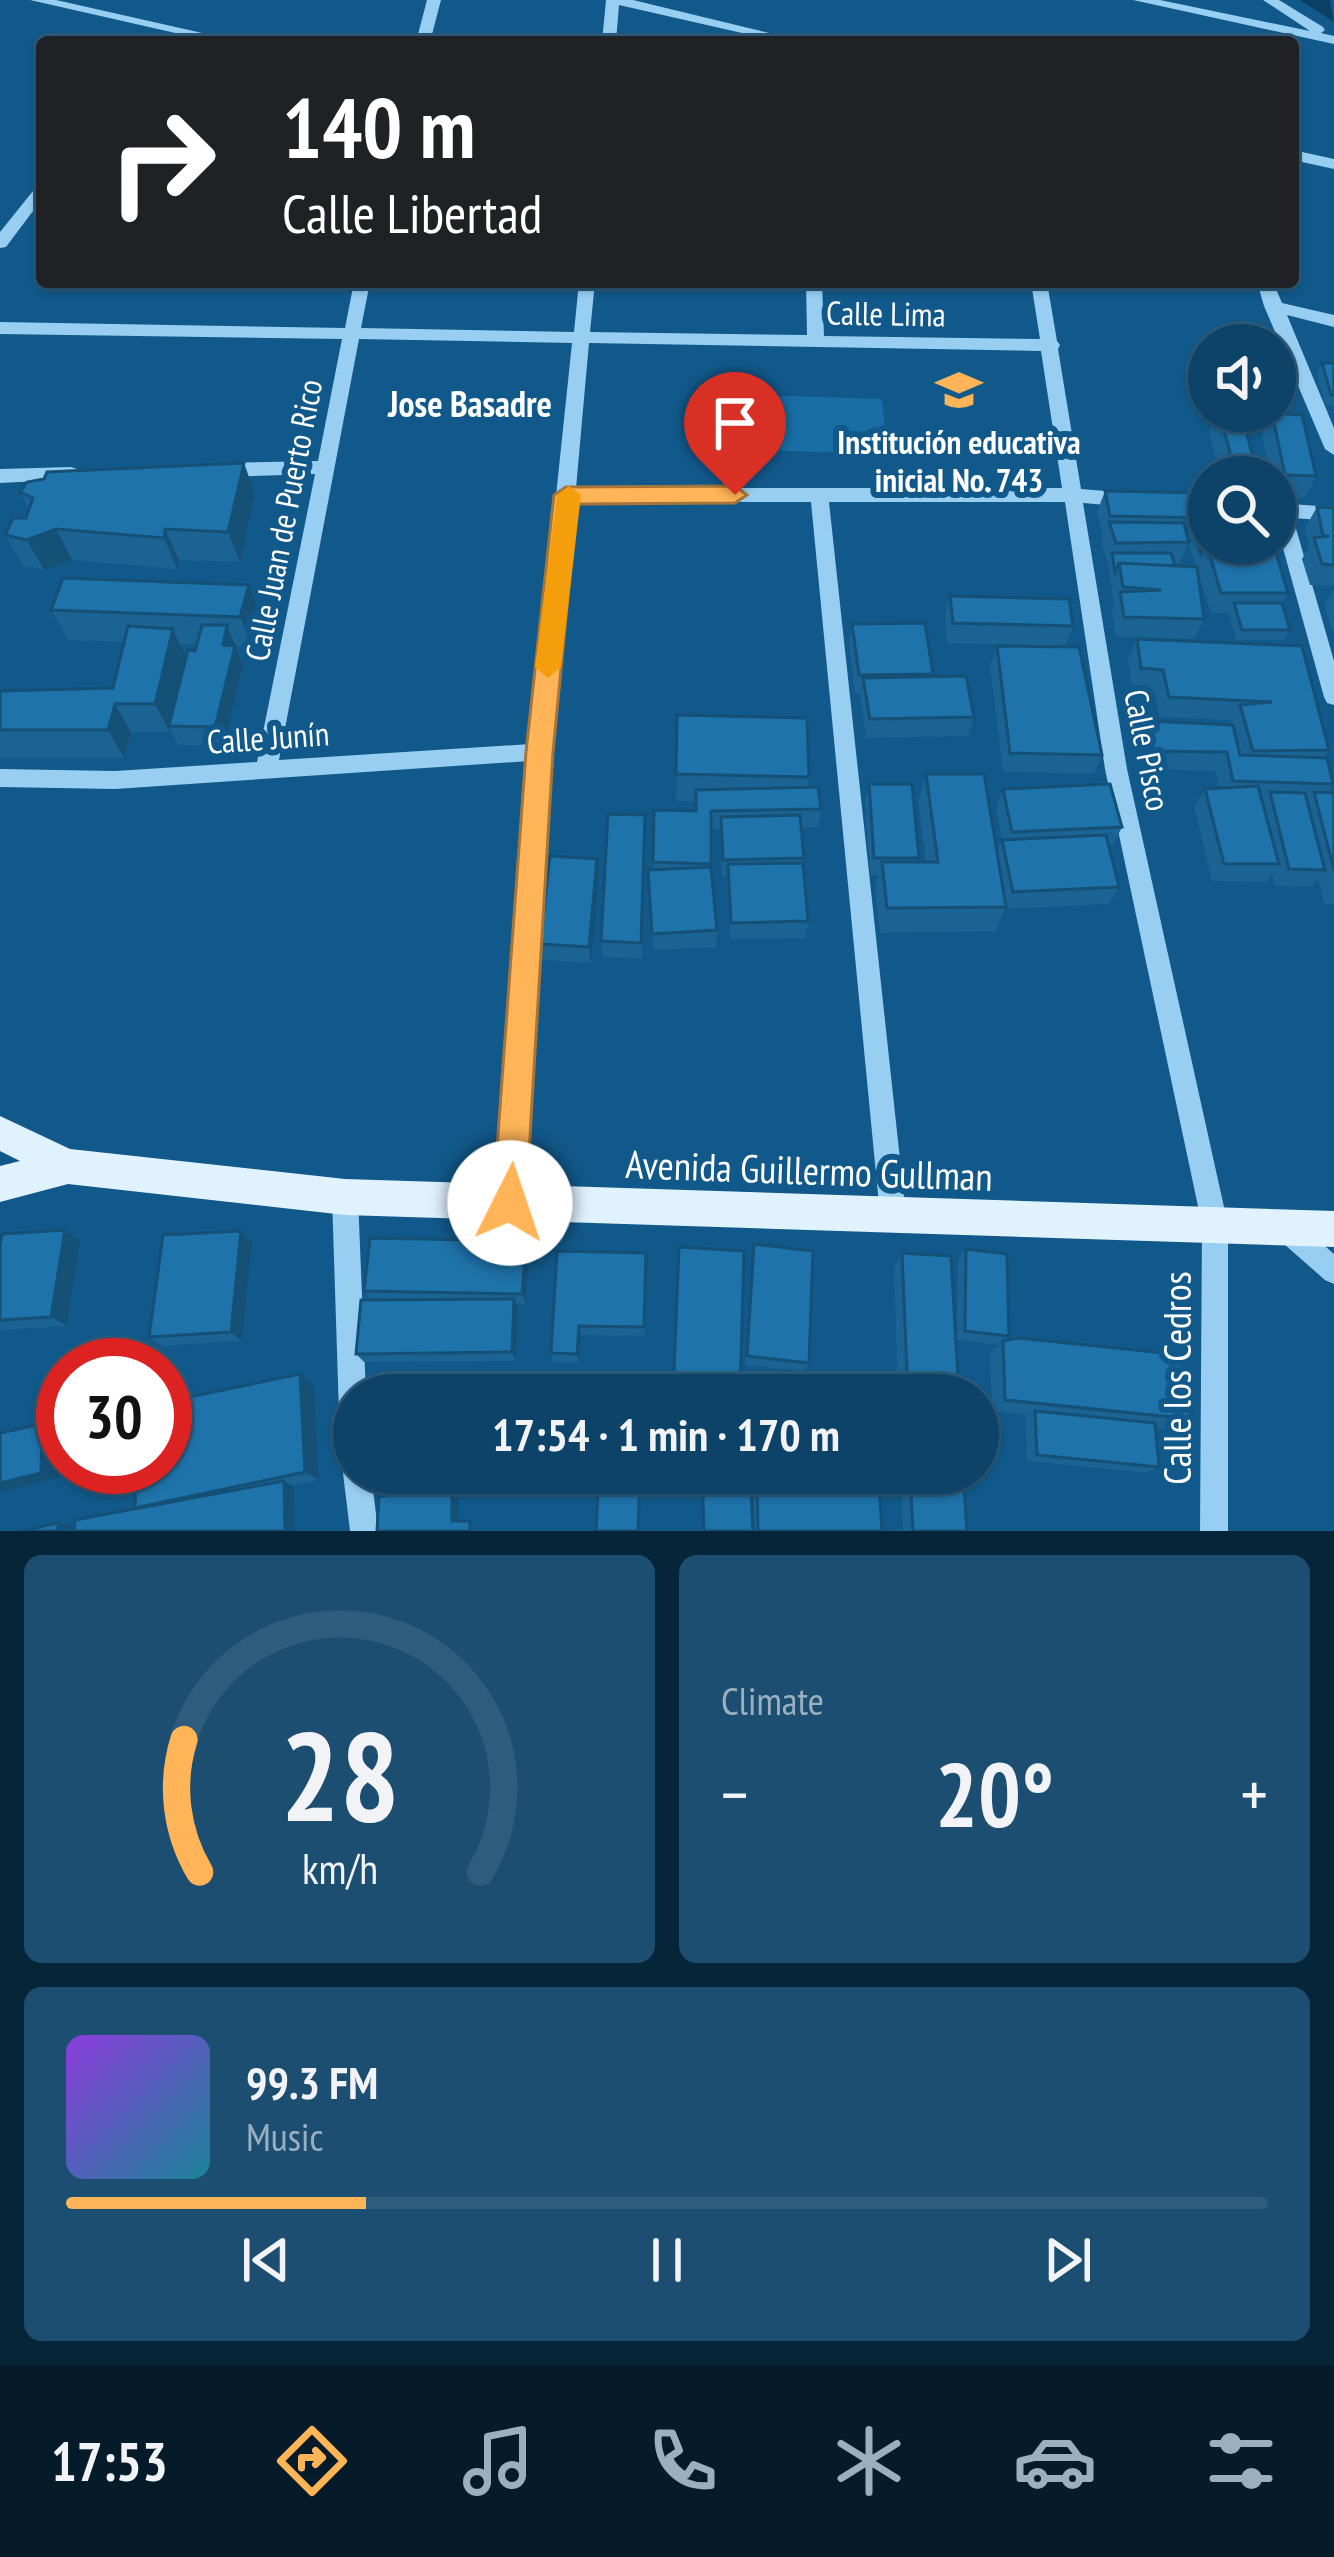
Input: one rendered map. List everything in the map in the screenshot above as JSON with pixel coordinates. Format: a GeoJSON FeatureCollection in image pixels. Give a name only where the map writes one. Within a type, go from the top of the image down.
{"type":"FeatureCollection","features":[{"type":"Feature","properties":{"kind":"main road","name":"Avenida Guillermo Gullman"},"geometry":{"type":"LineString","coordinates":[[0,1132],[68,1166],[345,1197],[1334,1229]]}},
{"type":"Feature","properties":{"kind":"main road","name":"Avenida Guillermo Gullman"},"geometry":{"type":"LineString","coordinates":[[0,1184],[68,1166]]}},
{"type":"Feature","properties":{"kind":"street"},"geometry":{"type":"LineString","coordinates":[[37,0],[207,36]]}},
{"type":"Feature","properties":{"kind":"street"},"geometry":{"type":"LineString","coordinates":[[425,36],[434,0]]}},
{"type":"Feature","properties":{"kind":"street"},"geometry":{"type":"LineString","coordinates":[[610,36],[614,0],[773,36]]}},
{"type":"Feature","properties":{"kind":"street"},"geometry":{"type":"LineString","coordinates":[[1140,0],[1333,40]]}},
{"type":"Feature","properties":{"kind":"street"},"geometry":{"type":"LineString","coordinates":[[1270,0],[1333,40]]}},
{"type":"Feature","properties":{"kind":"street"},"geometry":{"type":"LineString","coordinates":[[163,36],[169,28]]}},
{"type":"Feature","properties":{"kind":"street"},"geometry":{"type":"LineString","coordinates":[[1299,155],[1334,164]]}},
{"type":"Feature","properties":{"kind":"street"},"geometry":{"type":"LineString","coordinates":[[0,243],[36,197]]}},
{"type":"Feature","properties":{"kind":"street","name":"Calle Juan de Puerto Rico"},"geometry":{"type":"LineString","coordinates":[[266,771],[360,288]]}},
{"type":"Feature","properties":{"kind":"street"},"geometry":{"type":"LineString","coordinates":[[510,1203],[540,752],[586,288]]}},
{"type":"Feature","properties":{"kind":"street"},"geometry":{"type":"LineString","coordinates":[[814,288],[816,342]]}},
{"type":"Feature","properties":{"kind":"street","name":"Calle Pisco"},"geometry":{"type":"LineString","coordinates":[[1040,288],[1117,770],[1215,1225]]}},
{"type":"Feature","properties":{"kind":"street"},"geometry":{"type":"LineString","coordinates":[[1267,288],[1334,448]]}},
{"type":"Feature","properties":{"kind":"street"},"geometry":{"type":"LineString","coordinates":[[1272,307],[1334,321]]}},
{"type":"Feature","properties":{"kind":"street","name":"Calle Lima"},"geometry":{"type":"LineString","coordinates":[[0,328],[1052,345]]}},
{"type":"Feature","properties":{"kind":"street"},"geometry":{"type":"LineString","coordinates":[[208,470],[324,467]]}},
{"type":"Feature","properties":{"kind":"street"},"geometry":{"type":"LineString","coordinates":[[0,476],[92,473]]}},
{"type":"Feature","properties":{"kind":"street"},"geometry":{"type":"LineString","coordinates":[[819,494],[893,1215]]}},
{"type":"Feature","properties":{"kind":"street"},"geometry":{"type":"LineString","coordinates":[[566,495],[1070,495],[1163,502]]}},
{"type":"Feature","properties":{"kind":"street"},"geometry":{"type":"LineString","coordinates":[[1296,511],[1334,514]]}},
{"type":"Feature","properties":{"kind":"street"},"geometry":{"type":"LineString","coordinates":[[1295,564],[1334,697]]}},
{"type":"Feature","properties":{"kind":"street","name":"Calle Junín"},"geometry":{"type":"LineString","coordinates":[[0,778],[115,780],[540,752]]}},
{"type":"Feature","properties":{"kind":"street"},"geometry":{"type":"LineString","coordinates":[[345,1197],[351,1374]]}},
{"type":"Feature","properties":{"kind":"street","name":"Calle los Cedros"},"geometry":{"type":"LineString","coordinates":[[1214,1531],[1215,1225]]}},
{"type":"Feature","properties":{"kind":"street"},"geometry":{"type":"LineString","coordinates":[[1284,1228],[1334,1271]]}},
{"type":"Feature","properties":{"kind":"street"},"geometry":{"type":"LineString","coordinates":[[360,1494],[364,1531]]}},
{"type":"Feature","properties":{"kind":"shaded area"},"geometry":{"type":"Polygon","coordinates":[[[752,395],[882,399],[887,454],[752,450],[752,395]]]}},
{"type":"Feature","properties":{"kind":"building"},"geometry":{"type":"Polygon","coordinates":[[[1322,363],[1334,363],[1334,395],[1331,395],[1322,363]]]}},
{"type":"Feature","properties":{"kind":"building"},"geometry":{"type":"Polygon","coordinates":[[[1296,415],[1302,415],[1316,476],[1296,475],[1296,456],[1281,456],[1276,432],[1296,432],[1296,415]]]}},
{"type":"Feature","properties":{"kind":"building"},"geometry":{"type":"Polygon","coordinates":[[[1225,432],[1246,432],[1253,456],[1231,456],[1225,432]]]}},
{"type":"Feature","properties":{"kind":"building"},"geometry":{"type":"Polygon","coordinates":[[[244,463],[228,532],[165,529],[164,538],[56,529],[27,540],[5,535],[13,518],[26,518],[33,498],[20,492],[27,482],[44,479],[47,472],[244,463]]]}},
{"type":"Feature","properties":{"kind":"building"},"geometry":{"type":"Polygon","coordinates":[[[1105,491],[1188,493],[1188,518],[1110,516],[1105,491]]]}},
{"type":"Feature","properties":{"kind":"building"},"geometry":{"type":"Polygon","coordinates":[[[1317,507],[1334,508],[1334,565],[1322,564],[1314,538],[1329,536],[1323,536],[1317,507]]]}},
{"type":"Feature","properties":{"kind":"building"},"geometry":{"type":"Polygon","coordinates":[[[1109,522],[1184,523],[1188,538],[1188,542],[1116,543],[1109,522]]]}},
{"type":"Feature","properties":{"kind":"building"},"geometry":{"type":"Polygon","coordinates":[[[1112,553],[1171,553],[1175,566],[1119,563],[1115,573],[1112,553]]]}},
{"type":"Feature","properties":{"kind":"building"},"geometry":{"type":"Polygon","coordinates":[[[1119,563],[1197,567],[1204,619],[1124,617],[1120,592],[1161,590],[1123,587],[1119,563]]]}},
{"type":"Feature","properties":{"kind":"building"},"geometry":{"type":"Polygon","coordinates":[[[1212,564],[1279,564],[1288,593],[1221,593],[1212,564]]]}},
{"type":"Feature","properties":{"kind":"building"},"geometry":{"type":"Polygon","coordinates":[[[63,578],[249,585],[240,617],[51,610],[63,578]]]}},
{"type":"Feature","properties":{"kind":"building"},"geometry":{"type":"Polygon","coordinates":[[[950,596],[1069,599],[1073,626],[953,623],[950,596]]]}},
{"type":"Feature","properties":{"kind":"building"},"geometry":{"type":"Polygon","coordinates":[[[1234,603],[1282,603],[1290,630],[1242,630],[1234,603]]]}},
{"type":"Feature","properties":{"kind":"building"},"geometry":{"type":"Polygon","coordinates":[[[925,623],[933,674],[859,675],[852,624],[925,623]]]}},
{"type":"Feature","properties":{"kind":"building"},"geometry":{"type":"Polygon","coordinates":[[[202,625],[227,625],[223,645],[235,646],[215,727],[169,726],[188,650],[195,651],[202,625]]]}},
{"type":"Feature","properties":{"kind":"building"},"geometry":{"type":"Polygon","coordinates":[[[128,626],[173,629],[155,704],[115,704],[108,730],[0,730],[0,691],[113,688],[128,626]]]}},
{"type":"Feature","properties":{"kind":"building"},"geometry":{"type":"Polygon","coordinates":[[[1137,639],[1302,646],[1329,750],[1253,751],[1240,705],[1272,702],[1169,697],[1163,670],[1141,668],[1137,639]]]}},
{"type":"Feature","properties":{"kind":"building"},"geometry":{"type":"Polygon","coordinates":[[[997,646],[1079,647],[1102,755],[1010,753],[997,646]]]}},
{"type":"Feature","properties":{"kind":"building"},"geometry":{"type":"Polygon","coordinates":[[[966,676],[974,717],[870,719],[863,678],[966,676]]]}},
{"type":"Feature","properties":{"kind":"building"},"geometry":{"type":"Polygon","coordinates":[[[677,715],[807,718],[809,777],[676,774],[677,715]]]}},
{"type":"Feature","properties":{"kind":"building"},"geometry":{"type":"Polygon","coordinates":[[[1146,721],[1233,725],[1240,755],[1327,758],[1333,784],[1233,781],[1227,752],[1154,751],[1146,721]]]}},
{"type":"Feature","properties":{"kind":"building"},"geometry":{"type":"Polygon","coordinates":[[[926,774],[984,774],[1006,907],[887,908],[882,862],[938,862],[926,774]]]}},
{"type":"Feature","properties":{"kind":"building"},"geometry":{"type":"Polygon","coordinates":[[[869,784],[912,784],[919,858],[874,858],[869,784]]]}},
{"type":"Feature","properties":{"kind":"building"},"geometry":{"type":"Polygon","coordinates":[[[1110,784],[1122,827],[1012,832],[1003,789],[1110,784]]]}},
{"type":"Feature","properties":{"kind":"building"},"geometry":{"type":"Polygon","coordinates":[[[1258,786],[1279,864],[1224,864],[1205,789],[1258,786]]]}},
{"type":"Feature","properties":{"kind":"building"},"geometry":{"type":"Polygon","coordinates":[[[818,787],[821,809],[711,811],[711,864],[653,862],[654,810],[696,811],[696,790],[818,787]]]}},
{"type":"Feature","properties":{"kind":"building"},"geometry":{"type":"Polygon","coordinates":[[[1270,792],[1305,793],[1325,870],[1289,869],[1270,792]]]}},
{"type":"Feature","properties":{"kind":"building"},"geometry":{"type":"Polygon","coordinates":[[[1314,792],[1334,793],[1334,870],[1314,792]]]}},
{"type":"Feature","properties":{"kind":"building"},"geometry":{"type":"Polygon","coordinates":[[[608,814],[645,815],[641,943],[601,941],[608,814]]]}},
{"type":"Feature","properties":{"kind":"building"},"geometry":{"type":"Polygon","coordinates":[[[800,815],[804,858],[723,860],[721,817],[800,815]]]}},
{"type":"Feature","properties":{"kind":"building"},"geometry":{"type":"Polygon","coordinates":[[[1106,835],[1119,887],[1013,892],[1002,840],[1106,835]]]}},
{"type":"Feature","properties":{"kind":"building"},"geometry":{"type":"Polygon","coordinates":[[[550,856],[597,859],[589,947],[540,944],[550,856]]]}},
{"type":"Feature","properties":{"kind":"building"},"geometry":{"type":"Polygon","coordinates":[[[803,863],[808,921],[731,923],[728,864],[803,863]]]}},
{"type":"Feature","properties":{"kind":"building"},"geometry":{"type":"Polygon","coordinates":[[[711,867],[717,930],[652,934],[648,870],[711,867]]]}},
{"type":"Feature","properties":{"kind":"building"},"geometry":{"type":"Polygon","coordinates":[[[65,1230],[51,1317],[0,1320],[2,1234],[65,1230]]]}},
{"type":"Feature","properties":{"kind":"building"},"geometry":{"type":"Polygon","coordinates":[[[241,1231],[231,1332],[149,1337],[163,1235],[241,1231]]]}},
{"type":"Feature","properties":{"kind":"building"},"geometry":{"type":"Polygon","coordinates":[[[370,1238],[526,1241],[522,1294],[364,1291],[370,1238]]]}},
{"type":"Feature","properties":{"kind":"building"},"geometry":{"type":"Polygon","coordinates":[[[754,1244],[813,1251],[809,1363],[747,1356],[754,1244]]]}},
{"type":"Feature","properties":{"kind":"building"},"geometry":{"type":"Polygon","coordinates":[[[679,1247],[744,1251],[741,1374],[674,1374],[679,1247]]]}},
{"type":"Feature","properties":{"kind":"building"},"geometry":{"type":"Polygon","coordinates":[[[966,1249],[1007,1254],[1009,1336],[965,1331],[966,1249]]]}},
{"type":"Feature","properties":{"kind":"building"},"geometry":{"type":"Polygon","coordinates":[[[557,1251],[646,1253],[644,1327],[579,1326],[577,1354],[551,1353],[557,1251]]]}},
{"type":"Feature","properties":{"kind":"building"},"geometry":{"type":"Polygon","coordinates":[[[902,1253],[951,1256],[958,1374],[907,1374],[902,1253]]]}},
{"type":"Feature","properties":{"kind":"building"},"geometry":{"type":"Polygon","coordinates":[[[514,1299],[512,1352],[356,1354],[361,1300],[514,1299]]]}},
{"type":"Feature","properties":{"kind":"building"},"geometry":{"type":"Polygon","coordinates":[[[1018,1338],[1184,1355],[1192,1419],[1005,1400],[1003,1341],[1018,1338]]]}},
{"type":"Feature","properties":{"kind":"building"},"geometry":{"type":"Polygon","coordinates":[[[300,1374],[305,1472],[135,1508],[135,1494],[192,1494],[192,1396],[300,1374]]]}},
{"type":"Feature","properties":{"kind":"building"},"geometry":{"type":"Polygon","coordinates":[[[1035,1411],[1155,1423],[1159,1467],[1037,1455],[1035,1411]]]}},
{"type":"Feature","properties":{"kind":"building"},"geometry":{"type":"Polygon","coordinates":[[[36,1425],[36,1474],[0,1483],[0,1433],[36,1425]]]}},
{"type":"Feature","properties":{"kind":"building"},"geometry":{"type":"Polygon","coordinates":[[[284,1481],[285,1531],[74,1531],[75,1520],[284,1481]]]}},
{"type":"Feature","properties":{"kind":"building"},"geometry":{"type":"Polygon","coordinates":[[[452,1494],[452,1521],[470,1521],[470,1531],[377,1531],[379,1496],[452,1494]]]}},
{"type":"Feature","properties":{"kind":"building"},"geometry":{"type":"Polygon","coordinates":[[[598,1494],[639,1494],[638,1531],[596,1531],[598,1494]]]}},
{"type":"Feature","properties":{"kind":"building"},"geometry":{"type":"Polygon","coordinates":[[[703,1494],[751,1494],[753,1531],[704,1531],[703,1494]]]}},
{"type":"Feature","properties":{"kind":"building"},"geometry":{"type":"Polygon","coordinates":[[[757,1494],[879,1494],[882,1531],[758,1531],[757,1494]]]}},
{"type":"Feature","properties":{"kind":"building"},"geometry":{"type":"Polygon","coordinates":[[[911,1494],[964,1494],[967,1531],[913,1531],[911,1494]]]}},
{"type":"Feature","properties":{"kind":"building"},"geometry":{"type":"Polygon","coordinates":[[[58,1523],[58,1531],[21,1531],[58,1523]]]}},
{"type":"Feature","properties":{"kind":"waterway"},"geometry":{"type":"LineString","coordinates":[[1313,0],[1334,14]]}},
{"type":"Feature","properties":{"kind":"slow traffic"},"geometry":{"type":"LineString","coordinates":[[548,667],[569,495]]}},
{"type":"Feature","properties":{"kind":"place","name":"Institución educativa inicial No. 743"},"geometry":{"type":"Point","coordinates":[959,390]}},
{"type":"Feature","properties":{"kind":"district","name":"Jose Basadre"},"geometry":{"type":"Point","coordinates":[470,403]}},
{"type":"Feature","properties":{"kind":"route"},"geometry":{"type":"LineString","coordinates":[[510,1203],[540,752],[566,495],[735,495]]}}]}
